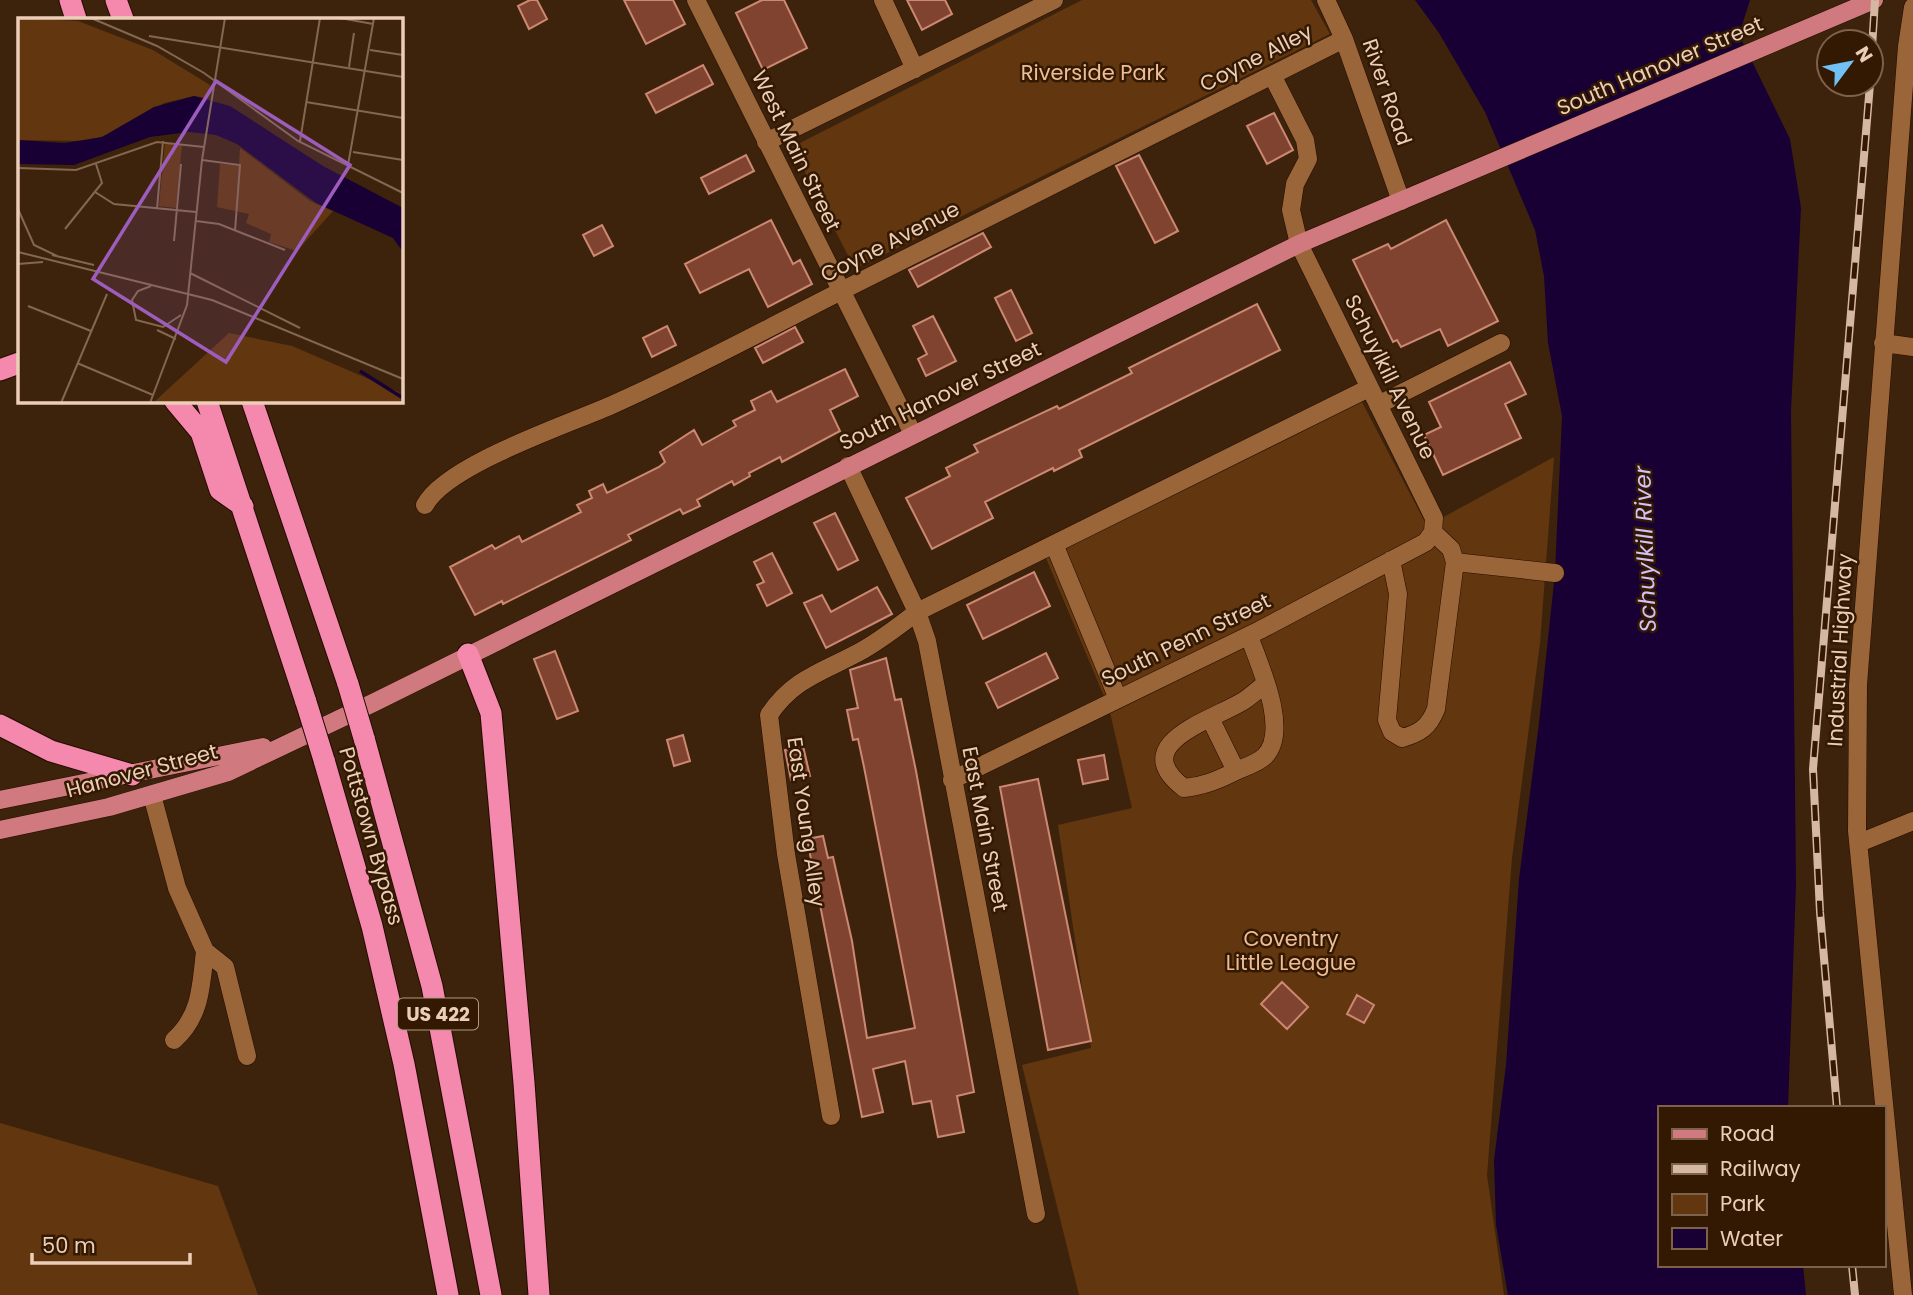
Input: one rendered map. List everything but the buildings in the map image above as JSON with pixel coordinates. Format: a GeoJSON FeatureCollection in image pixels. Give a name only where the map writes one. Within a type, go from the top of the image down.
{"type":"FeatureCollection","features":[{"type":"Feature","properties":{"kind":"highway"},"geometry":{"type":"LineString","coordinates":[[70,0],[76,18]]}},
{"type":"Feature","properties":{"kind":"highway"},"geometry":{"type":"LineString","coordinates":[[116,0],[123,18]]}},
{"type":"Feature","properties":{"kind":"highway"},"geometry":{"type":"LineString","coordinates":[[0,370],[18,363]]}},
{"type":"Feature","properties":{"kind":"highway"},"geometry":{"type":"LineString","coordinates":[[176,402],[201,432],[220,490],[243,506]]}},
{"type":"Feature","properties":{"kind":"highway","name":"Pottstown Bypass"},"geometry":{"type":"LineString","coordinates":[[207,402],[306,702],[372,926],[404,1064],[448,1295]]}},
{"type":"Feature","properties":{"kind":"highway","name":"Pottstown Bypass"},"geometry":{"type":"LineString","coordinates":[[252,402],[365,738],[432,986],[491,1295]]}},
{"type":"Feature","properties":{"kind":"highway"},"geometry":{"type":"LineString","coordinates":[[468,654],[491,713],[524,1083],[539,1295]]}},
{"type":"Feature","properties":{"kind":"highway"},"geometry":{"type":"LineString","coordinates":[[0,725],[62,755],[132,775]]}},
{"type":"Feature","properties":{"kind":"main road","name":"South Hanover Street"},"geometry":{"type":"LineString","coordinates":[[468,654],[1299,244],[1874,0]]}},
{"type":"Feature","properties":{"kind":"main road","name":"Hanover Street"},"geometry":{"type":"LineString","coordinates":[[0,830],[152,795],[228,772],[468,654]]}},
{"type":"Feature","properties":{"kind":"main road","name":"Hanover Street"},"geometry":{"type":"LineString","coordinates":[[0,800],[290,742]]}},
{"type":"Feature","properties":{"kind":"street","name":"West Main Street"},"geometry":{"type":"LineString","coordinates":[[696,0],[913,434]]}},
{"type":"Feature","properties":{"kind":"street"},"geometry":{"type":"LineString","coordinates":[[883,0],[915,69]]}},
{"type":"Feature","properties":{"kind":"street"},"geometry":{"type":"LineString","coordinates":[[766,142],[1054,0]]}},
{"type":"Feature","properties":{"kind":"street","name":"River Road"},"geometry":{"type":"LineString","coordinates":[[1326,0],[1344,39],[1401,201]]}},
{"type":"Feature","properties":{"kind":"street","name":"Industrial Highway"},"geometry":{"type":"LineString","coordinates":[[1906,1289],[1858,843],[1858,685],[1907,46],[1913,7]]}},
{"type":"Feature","properties":{"kind":"street","name":"Coyne Alley"},"geometry":{"type":"LineString","coordinates":[[1187,118],[1344,39]]}},
{"type":"Feature","properties":{"kind":"street","name":"Schuylkill Avenue"},"geometry":{"type":"LineString","coordinates":[[1272,75],[1305,140],[1308,159],[1295,184],[1291,210],[1299,244],[1434,518],[1433,532]]}},
{"type":"Feature","properties":{"kind":"street","name":"Coyne Avenue"},"geometry":{"type":"LineString","coordinates":[[425,505],[432,492],[493,456],[613,404],[1187,118]]}},
{"type":"Feature","properties":{"kind":"street"},"geometry":{"type":"LineString","coordinates":[[1378,405],[1501,343]]}},
{"type":"Feature","properties":{"kind":"street"},"geometry":{"type":"LineString","coordinates":[[1883,343],[1913,347]]}},
{"type":"Feature","properties":{"kind":"street"},"geometry":{"type":"LineString","coordinates":[[917,612],[1369,388]]}},
{"type":"Feature","properties":{"kind":"street","name":"East Main Street"},"geometry":{"type":"LineString","coordinates":[[848,466],[917,612],[927,641],[1036,1214]]}},
{"type":"Feature","properties":{"kind":"street"},"geometry":{"type":"LineString","coordinates":[[1391,560],[1398,594],[1387,720],[1392,732],[1402,738],[1419,734],[1431,723],[1436,709],[1454,589],[1455,562],[1451,549],[1433,532]]}},
{"type":"Feature","properties":{"kind":"street","name":"South Penn Street"},"geometry":{"type":"LineString","coordinates":[[952,780],[1249,636],[1426,542],[1433,532]]}},
{"type":"Feature","properties":{"kind":"street"},"geometry":{"type":"LineString","coordinates":[[1054,544],[1118,699]]}},
{"type":"Feature","properties":{"kind":"street"},"geometry":{"type":"LineString","coordinates":[[1455,562],[1555,573]]}},
{"type":"Feature","properties":{"kind":"street","name":"East Young Alley"},"geometry":{"type":"LineString","coordinates":[[831,1116],[786,854],[769,715],[781,696],[803,679],[860,652],[917,612]]}},
{"type":"Feature","properties":{"kind":"street"},"geometry":{"type":"LineString","coordinates":[[1249,636],[1266,683],[1274,719],[1272,746],[1263,758],[1204,786],[1184,788],[1172,779],[1164,764],[1167,748],[1178,735],[1246,700],[1266,683]]}},
{"type":"Feature","properties":{"kind":"street"},"geometry":{"type":"LineString","coordinates":[[1210,718],[1236,771]]}},
{"type":"Feature","properties":{"kind":"street"},"geometry":{"type":"LineString","coordinates":[[152,795],[177,888],[205,951],[225,967],[247,1056]]}},
{"type":"Feature","properties":{"kind":"street"},"geometry":{"type":"LineString","coordinates":[[1858,843],[1913,821]]}},
{"type":"Feature","properties":{"kind":"street"},"geometry":{"type":"LineString","coordinates":[[174,1040],[188,1027],[198,1006],[205,951]]}},
{"type":"Feature","properties":{"kind":"green space","name":"Riverside Park"},"geometry":{"type":"Polygon","coordinates":[[[1082,0],[1311,0],[1330,34],[855,269],[792,147],[1082,0]]]}},
{"type":"Feature","properties":{"kind":"green space","name":"Coventry Little League"},"geometry":{"type":"Polygon","coordinates":[[[1354,387],[1427,526],[1554,457],[1540,643],[1512,858],[1487,1175],[1504,1295],[1079,1295],[1022,1065],[1091,1048],[1058,825],[1132,808],[1109,708],[1043,551],[1354,387]]]}},
{"type":"Feature","properties":{"kind":"green space"},"geometry":{"type":"Polygon","coordinates":[[[0,1123],[218,1186],[258,1295],[0,1295],[0,1123]]]}},
{"type":"Feature","properties":{"kind":"water","name":"Schuylkill River"},"geometry":{"type":"Polygon","coordinates":[[[1415,0],[1750,0],[1739,35],[1790,139],[1801,208],[1791,411],[1796,884],[1788,1106],[1658,1106],[1658,1267],[1803,1267],[1806,1295],[1508,1295],[1496,1225],[1494,1160],[1506,1065],[1519,879],[1555,573],[1562,416],[1548,343],[1544,276],[1535,230],[1485,112],[1439,33],[1415,0]]]}},
{"type":"Feature","properties":{"kind":"railway"},"geometry":{"type":"LineString","coordinates":[[1873,28],[1875,0]]}},
{"type":"Feature","properties":{"kind":"railway"},"geometry":{"type":"LineString","coordinates":[[1837,1106],[1820,912],[1813,769],[1869,98]]}},
{"type":"Feature","properties":{"kind":"railway"},"geometry":{"type":"LineString","coordinates":[[1852,1267],[1855,1295]]}}]}
